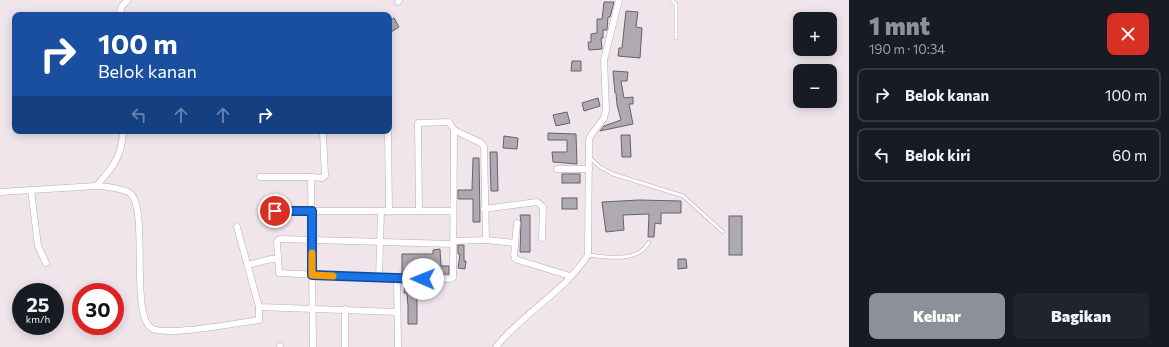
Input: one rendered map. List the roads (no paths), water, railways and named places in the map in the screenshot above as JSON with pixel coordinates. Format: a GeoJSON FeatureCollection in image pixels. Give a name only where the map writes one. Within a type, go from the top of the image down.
{"type":"FeatureCollection","features":[{"type":"Feature","properties":{"kind":"street"},"geometry":{"type":"LineString","coordinates":[[120,12],[122,6],[128,0]]}},
{"type":"Feature","properties":{"kind":"street"},"geometry":{"type":"LineString","coordinates":[[496,347],[514,327],[578,270],[588,255],[590,135],[601,123],[606,109],[604,60],[619,0]]}},
{"type":"Feature","properties":{"kind":"street"},"geometry":{"type":"LineString","coordinates":[[420,211],[418,123],[449,122],[454,130],[484,145],[484,209],[486,240]]}},
{"type":"Feature","properties":{"kind":"street"},"geometry":{"type":"LineString","coordinates":[[454,130],[452,212],[452,243],[452,279],[379,278],[279,273],[277,259],[278,240],[381,243],[452,243],[486,240],[515,243]]}},
{"type":"Feature","properties":{"kind":"street"},"geometry":{"type":"LineString","coordinates":[[96,186],[113,169],[120,152],[123,134]]}},
{"type":"Feature","properties":{"kind":"street"},"geometry":{"type":"LineString","coordinates":[[260,177],[322,178],[325,176],[323,134]]}},
{"type":"Feature","properties":{"kind":"street"},"geometry":{"type":"LineString","coordinates":[[388,134],[389,212]]}},
{"type":"Feature","properties":{"kind":"street"},"geometry":{"type":"LineString","coordinates":[[557,169],[589,169]]}},
{"type":"Feature","properties":{"kind":"street"},"geometry":{"type":"LineString","coordinates":[[310,177],[312,211],[313,347]]}},
{"type":"Feature","properties":{"kind":"street"},"geometry":{"type":"LineString","coordinates":[[0,192],[96,186],[105,186],[129,192],[133,196],[138,222],[141,297],[146,322],[151,328],[160,331],[184,330],[259,320],[259,307],[237,228]]}},
{"type":"Feature","properties":{"kind":"street"},"geometry":{"type":"LineString","coordinates":[[31,190],[38,246],[46,263]]}},
{"type":"Feature","properties":{"kind":"street"},"geometry":{"type":"LineString","coordinates":[[484,209],[537,202],[543,207],[542,238]]}},
{"type":"Feature","properties":{"kind":"street"},"geometry":{"type":"LineString","coordinates":[[262,211],[452,212]]}},
{"type":"Feature","properties":{"kind":"street"},"geometry":{"type":"LineString","coordinates":[[379,278],[381,212]]}},
{"type":"Feature","properties":{"kind":"street"},"geometry":{"type":"LineString","coordinates":[[518,223],[514,255],[520,261],[570,276]]}},
{"type":"Feature","properties":{"kind":"street"},"geometry":{"type":"LineString","coordinates":[[248,265],[271,259],[277,259]]}},
{"type":"Feature","properties":{"kind":"street"},"geometry":{"type":"LineString","coordinates":[[397,278],[398,347]]}},
{"type":"Feature","properties":{"kind":"street"},"geometry":{"type":"LineString","coordinates":[[259,307],[397,312]]}},
{"type":"Feature","properties":{"kind":"street"},"geometry":{"type":"LineString","coordinates":[[344,347],[345,310]]}},
{"type":"Feature","properties":{"kind":"lane"},"geometry":{"type":"LineString","coordinates":[[672,0],[676,5],[676,38]]}},
{"type":"Feature","properties":{"kind":"lane"},"geometry":{"type":"LineString","coordinates":[[589,157],[600,167],[613,174],[683,196],[723,232]]}},
{"type":"Feature","properties":{"kind":"lane"},"geometry":{"type":"LineString","coordinates":[[588,255],[618,258],[640,253],[645,249],[649,242]]}}]}
